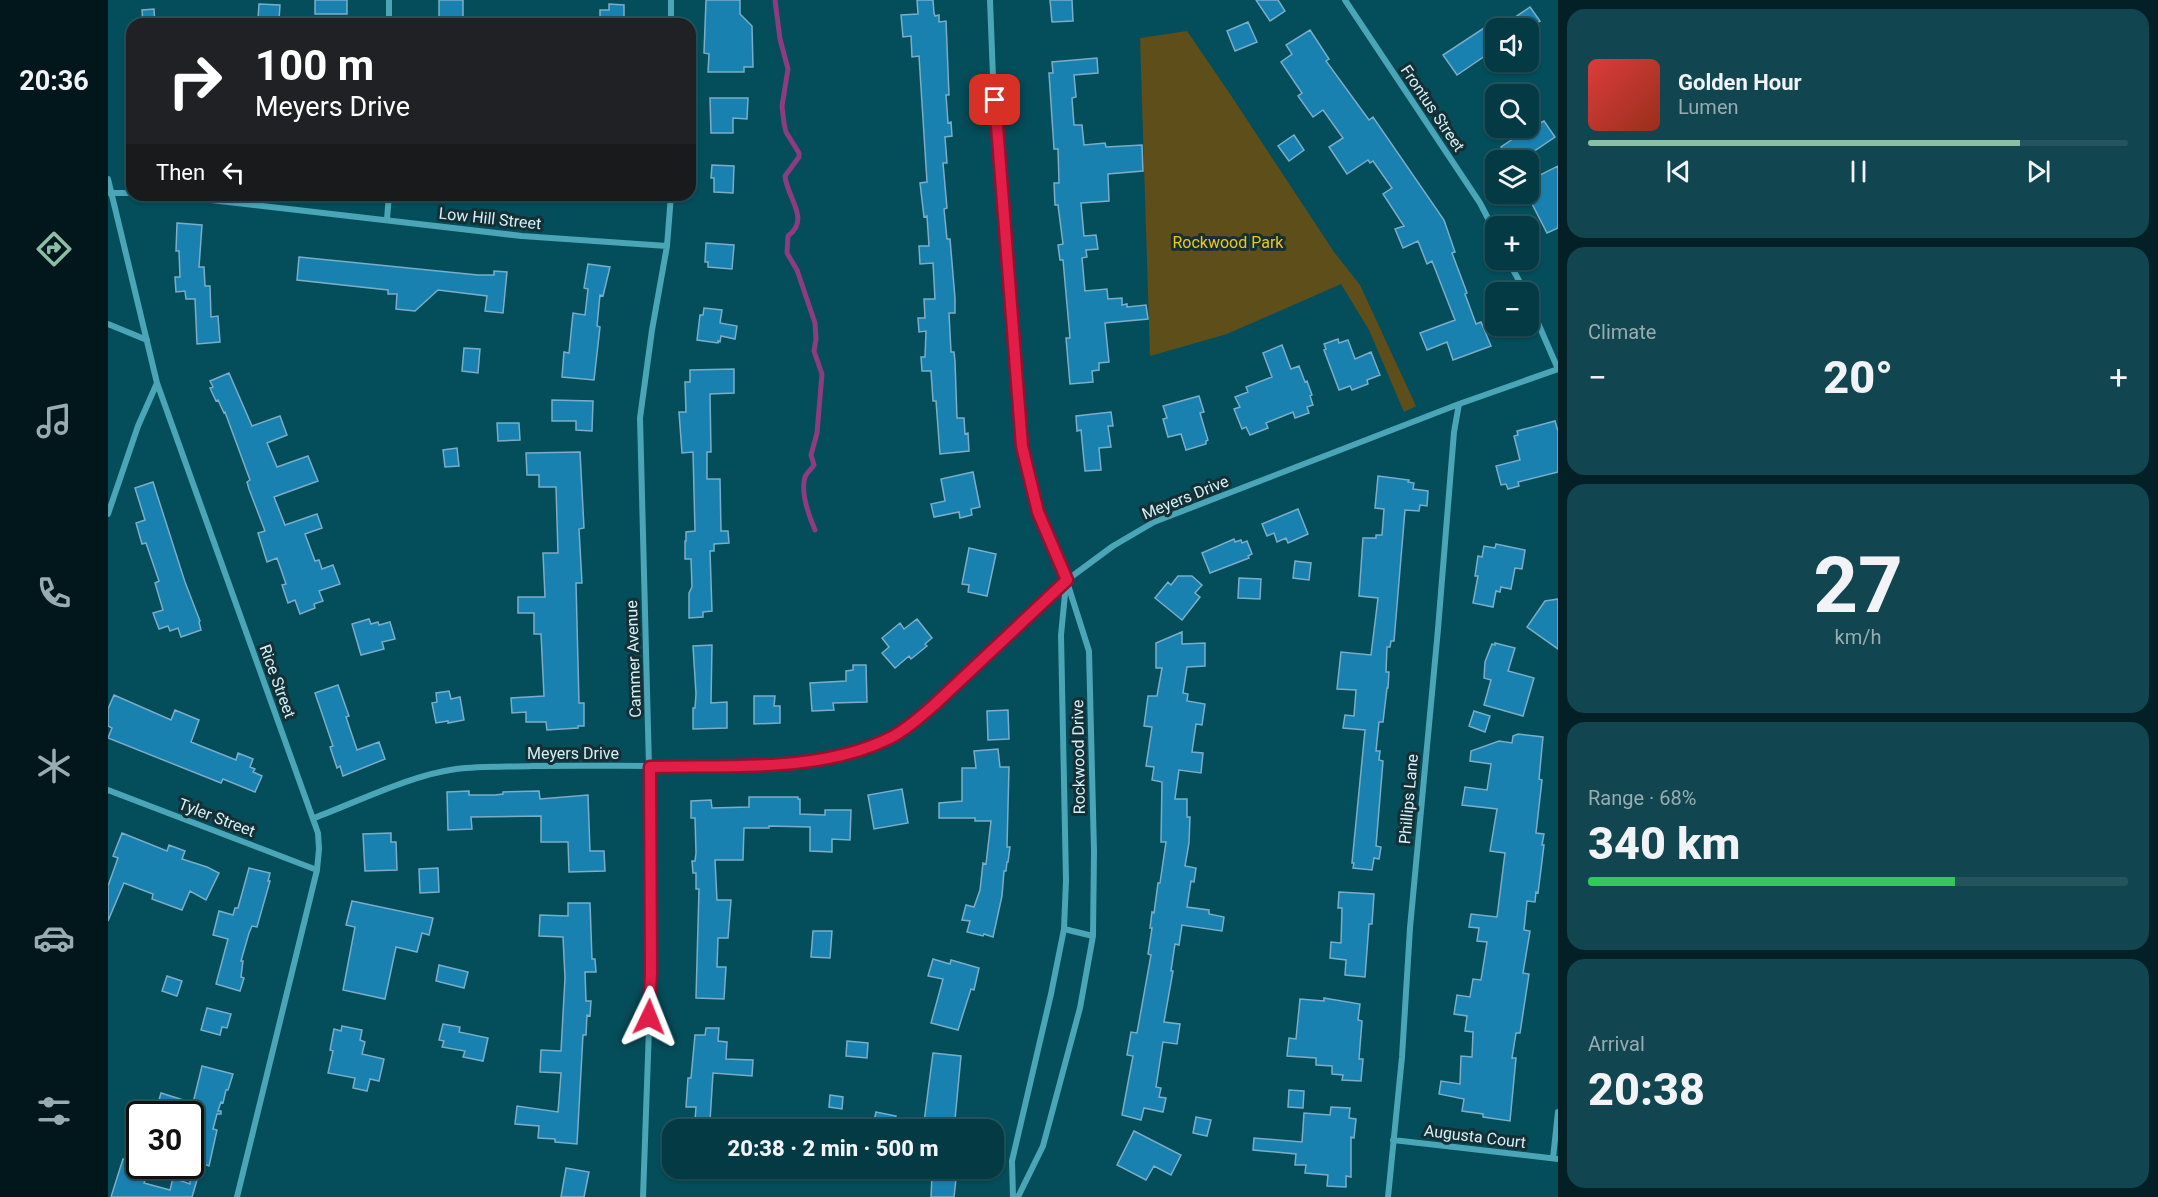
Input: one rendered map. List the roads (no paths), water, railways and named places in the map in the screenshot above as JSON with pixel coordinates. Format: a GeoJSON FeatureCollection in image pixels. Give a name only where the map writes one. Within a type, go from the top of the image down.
{"type":"FeatureCollection","features":[{"type":"Feature","properties":{"kind":"street"},"geometry":{"type":"LineString","coordinates":[[389,0],[389,18]]}},
{"type":"Feature","properties":{"kind":"street"},"geometry":{"type":"LineString","coordinates":[[671,0],[671,18]]}},
{"type":"Feature","properties":{"kind":"street","name":"Rockwood Drive"},"geometry":{"type":"LineString","coordinates":[[990,0],[993,77],[1022,446],[1038,512],[1067,580],[1089,651],[1094,851],[1093,936],[1080,1008],[1043,1146],[1018,1197]]}},
{"type":"Feature","properties":{"kind":"street","name":"Frontus Street"},"geometry":{"type":"LineString","coordinates":[[1345,0],[1487,216]]}},
{"type":"Feature","properties":{"kind":"street","name":"Rice Street"},"geometry":{"type":"LineString","coordinates":[[108,179],[157,383],[314,818],[319,849],[317,870],[237,1197]]}},
{"type":"Feature","properties":{"kind":"street"},"geometry":{"type":"LineString","coordinates":[[111,193],[126,193]]}},
{"type":"Feature","properties":{"kind":"street","name":"Low Hill Street"},"geometry":{"type":"LineString","coordinates":[[222,201],[522,236],[668,246]]}},
{"type":"Feature","properties":{"kind":"street"},"geometry":{"type":"LineString","coordinates":[[387,219],[388,201]]}},
{"type":"Feature","properties":{"kind":"street","name":"Cammer Avenue"},"geometry":{"type":"LineString","coordinates":[[643,1197],[651,972],[650,767],[640,418],[652,330],[668,246],[671,201]]}},
{"type":"Feature","properties":{"kind":"street"},"geometry":{"type":"LineString","coordinates":[[108,324],[147,340]]}},
{"type":"Feature","properties":{"kind":"street"},"geometry":{"type":"LineString","coordinates":[[1539,325],[1558,369]]}},
{"type":"Feature","properties":{"kind":"street","name":"Meyers Drive"},"geometry":{"type":"LineString","coordinates":[[314,818],[432,774],[457,769],[582,765],[650,767],[804,764],[839,757],[891,738],[912,724],[1067,580],[1113,546],[1154,522],[1459,404],[1558,369]]}},
{"type":"Feature","properties":{"kind":"street"},"geometry":{"type":"LineString","coordinates":[[108,514],[138,426],[157,383]]}},
{"type":"Feature","properties":{"kind":"street","name":"Phillips Lane"},"geometry":{"type":"LineString","coordinates":[[1388,1197],[1453,443],[1459,404]]}},
{"type":"Feature","properties":{"kind":"street","name":"Rockwood Drive"},"geometry":{"type":"LineString","coordinates":[[1013,1197],[1012,1161],[1064,929],[1066,880],[1061,635],[1067,580]]}},
{"type":"Feature","properties":{"kind":"street","name":"Tyler Street"},"geometry":{"type":"LineString","coordinates":[[108,790],[317,870]]}},
{"type":"Feature","properties":{"kind":"street"},"geometry":{"type":"LineString","coordinates":[[1064,929],[1093,936]]}},
{"type":"Feature","properties":{"kind":"street","name":"Augusta Court"},"geometry":{"type":"LineString","coordinates":[[1393,1140],[1556,1159],[1558,1112]]}},
{"type":"Feature","properties":{"kind":"waterway"},"geometry":{"type":"LineString","coordinates":[[775,0],[780,39],[788,69],[782,106],[784,123],[786,132],[799,153],[799,157],[785,176],[798,215],[798,223],[788,236],[787,253],[797,270],[815,323],[814,351],[822,374],[817,433],[811,455],[814,465],[806,475],[804,483],[806,504],[815,530]]}},
{"type":"Feature","properties":{"kind":"park label","name":"Rockwood Park"},"geometry":{"type":"Point","coordinates":[1228,242]}}]}
